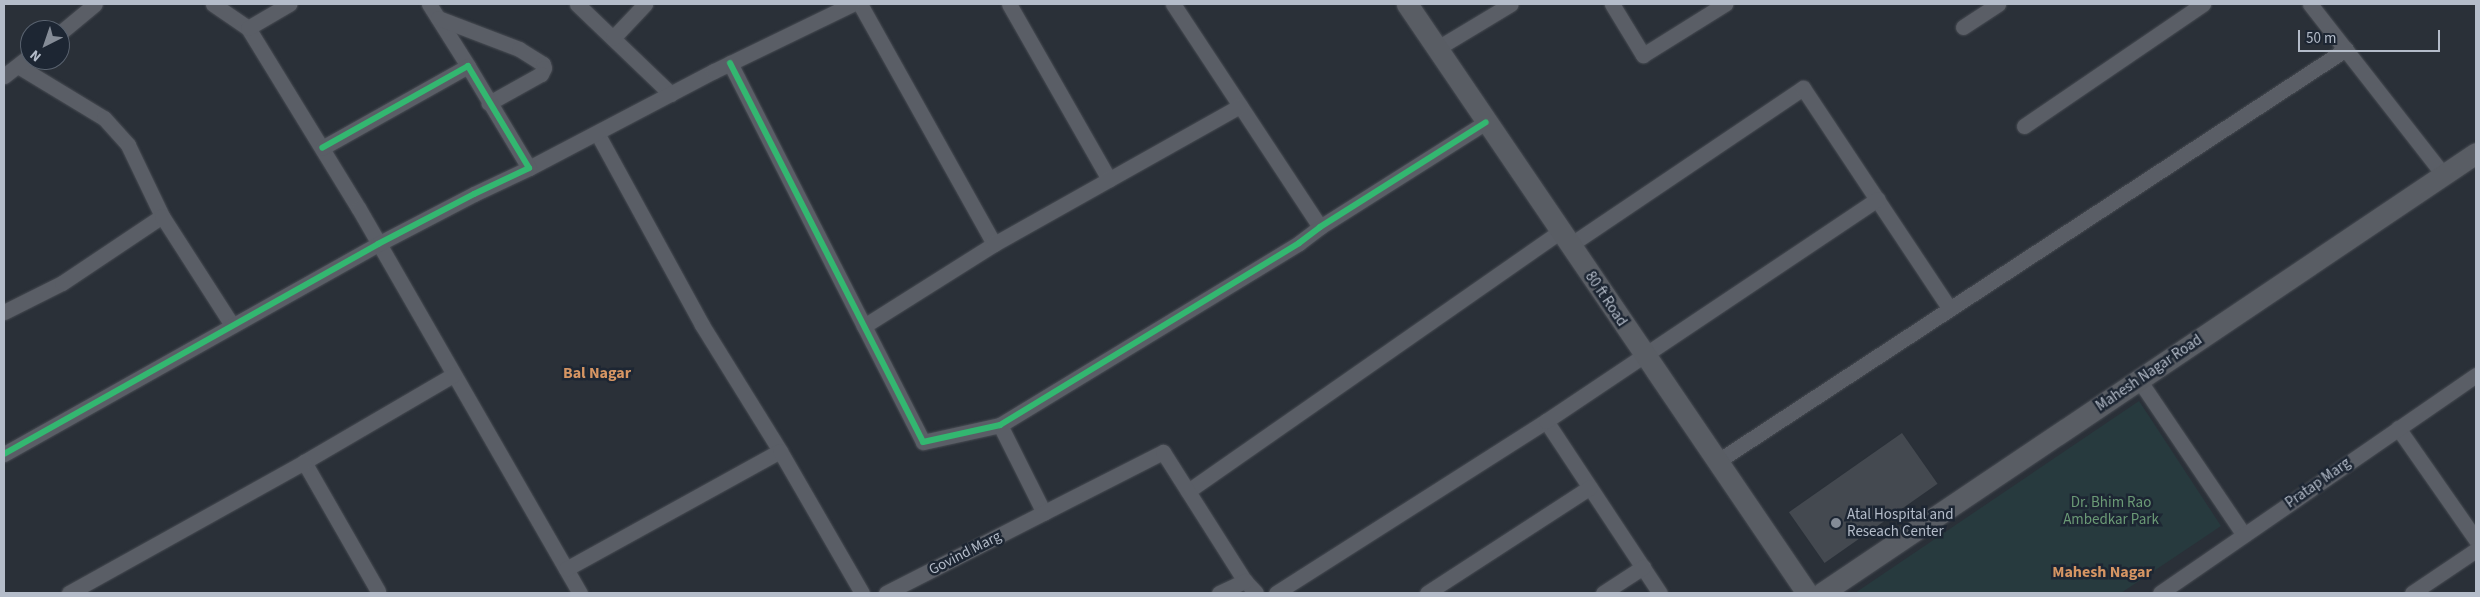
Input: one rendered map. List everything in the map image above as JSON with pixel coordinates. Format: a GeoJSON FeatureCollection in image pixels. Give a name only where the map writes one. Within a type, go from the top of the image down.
{"type":"FeatureCollection","features":[{"type":"Feature","properties":{"kind":"street"},"geometry":{"type":"LineString","coordinates":[[70,25],[95,4]]}},
{"type":"Feature","properties":{"kind":"street"},"geometry":{"type":"LineString","coordinates":[[213,4],[248,28],[322,148],[580,593]]}},
{"type":"Feature","properties":{"kind":"street"},"geometry":{"type":"LineString","coordinates":[[248,28],[289,4]]}},
{"type":"Feature","properties":{"kind":"street"},"geometry":{"type":"LineString","coordinates":[[429,4],[529,168]]}},
{"type":"Feature","properties":{"kind":"street"},"geometry":{"type":"LineString","coordinates":[[577,4],[671,94]]}},
{"type":"Feature","properties":{"kind":"street"},"geometry":{"type":"LineString","coordinates":[[613,38],[645,4]]}},
{"type":"Feature","properties":{"kind":"street"},"geometry":{"type":"LineString","coordinates":[[4,454],[378,244],[730,63],[852,4]]}},
{"type":"Feature","properties":{"kind":"street"},"geometry":{"type":"LineString","coordinates":[[860,4],[994,244]]}},
{"type":"Feature","properties":{"kind":"street"},"geometry":{"type":"LineString","coordinates":[[1009,4],[1109,179]]}},
{"type":"Feature","properties":{"kind":"street"},"geometry":{"type":"LineString","coordinates":[[1173,4],[1320,227]]}},
{"type":"Feature","properties":{"kind":"street","name":"80 ft Road"},"geometry":{"type":"LineString","coordinates":[[1407,4],[1807,593]]}},
{"type":"Feature","properties":{"kind":"street"},"geometry":{"type":"LineString","coordinates":[[1436,49],[1511,4]]}},
{"type":"Feature","properties":{"kind":"street"},"geometry":{"type":"LineString","coordinates":[[1612,4],[1643,55],[1725,4]]}},
{"type":"Feature","properties":{"kind":"street"},"geometry":{"type":"LineString","coordinates":[[1963,28],[1998,4]]}},
{"type":"Feature","properties":{"kind":"street"},"geometry":{"type":"LineString","coordinates":[[2024,126],[2203,4]]}},
{"type":"Feature","properties":{"kind":"street"},"geometry":{"type":"LineString","coordinates":[[2310,4],[2443,174]]}},
{"type":"Feature","properties":{"kind":"street"},"geometry":{"type":"LineString","coordinates":[[438,18],[519,49],[543,64],[544,68],[541,74],[489,103]]}},
{"type":"Feature","properties":{"kind":"street"},"geometry":{"type":"LineString","coordinates":[[1718,461],[2346,49]]}},
{"type":"Feature","properties":{"kind":"street"},"geometry":{"type":"LineString","coordinates":[[730,63],[923,442],[1000,426],[1299,243],[1320,227],[1486,122]]}},
{"type":"Feature","properties":{"kind":"street"},"geometry":{"type":"LineString","coordinates":[[4,76],[18,66],[104,118],[128,145],[162,216],[232,325]]}},
{"type":"Feature","properties":{"kind":"street"},"geometry":{"type":"LineString","coordinates":[[322,148],[468,66]]}},
{"type":"Feature","properties":{"kind":"street"},"geometry":{"type":"LineString","coordinates":[[1256,593],[1245,581],[1188,491],[1565,238],[1803,88],[1949,308]]}},
{"type":"Feature","properties":{"kind":"street"},"geometry":{"type":"LineString","coordinates":[[864,326],[994,244],[1240,106]]}},
{"type":"Feature","properties":{"kind":"street"},"geometry":{"type":"LineString","coordinates":[[596,133],[702,325],[780,451],[862,593]]}},
{"type":"Feature","properties":{"kind":"street","name":"Mahesh Nagar Road"},"geometry":{"type":"LineString","coordinates":[[1822,593],[2476,152]]}},
{"type":"Feature","properties":{"kind":"street"},"geometry":{"type":"LineString","coordinates":[[1276,593],[1546,421],[1877,199]]}},
{"type":"Feature","properties":{"kind":"street"},"geometry":{"type":"LineString","coordinates":[[4,312],[62,283],[162,216]]}},
{"type":"Feature","properties":{"kind":"street"},"geometry":{"type":"LineString","coordinates":[[69,593],[304,462],[453,375]]}},
{"type":"Feature","properties":{"kind":"street","name":"Pratap Marg"},"geometry":{"type":"LineString","coordinates":[[2160,593],[2476,375]]}},
{"type":"Feature","properties":{"kind":"street"},"geometry":{"type":"LineString","coordinates":[[2138,380],[2244,535]]}},
{"type":"Feature","properties":{"kind":"street"},"geometry":{"type":"LineString","coordinates":[[1546,421],[1660,593]]}},
{"type":"Feature","properties":{"kind":"street"},"geometry":{"type":"LineString","coordinates":[[1000,426],[1044,513]]}},
{"type":"Feature","properties":{"kind":"street"},"geometry":{"type":"LineString","coordinates":[[2398,428],[2476,540]]}},
{"type":"Feature","properties":{"kind":"street"},"geometry":{"type":"LineString","coordinates":[[566,569],[780,451]]}},
{"type":"Feature","properties":{"kind":"street","name":"Govind Marg"},"geometry":{"type":"LineString","coordinates":[[886,593],[1163,452],[1188,491]]}},
{"type":"Feature","properties":{"kind":"street"},"geometry":{"type":"LineString","coordinates":[[304,462],[377,593]]}},
{"type":"Feature","properties":{"kind":"street"},"geometry":{"type":"LineString","coordinates":[[1428,593],[1590,487]]}},
{"type":"Feature","properties":{"kind":"street"},"geometry":{"type":"LineString","coordinates":[[2412,593],[2476,550]]}},
{"type":"Feature","properties":{"kind":"street"},"geometry":{"type":"LineString","coordinates":[[1603,593],[1643,567]]}},
{"type":"Feature","properties":{"kind":"street"},"geometry":{"type":"LineString","coordinates":[[1220,593],[1245,581]]}},
{"type":"Feature","properties":{"kind":"green space","name":"Dr. Bhim Rao Ambedkar Park"},"geometry":{"type":"Polygon","coordinates":[[[2139,401],[2221,526],[2121,593],[1855,593],[2139,401]]]}},
{"type":"Feature","properties":{"kind":"building"},"geometry":{"type":"Polygon","coordinates":[[[1902,433],[1938,484],[1825,563],[1789,512],[1902,433]]]}},
{"type":"Feature","properties":{"kind":"cycle path"},"geometry":{"type":"LineString","coordinates":[[730,63],[923,442],[1000,425],[1299,243],[1320,227],[1486,122]]}},
{"type":"Feature","properties":{"kind":"cycle path"},"geometry":{"type":"LineString","coordinates":[[4,454],[378,244],[474,194],[529,168],[468,66],[322,148]]}},
{"type":"Feature","properties":{"kind":"place","name":"Atal Hospital and Reseach Center"},"geometry":{"type":"Point","coordinates":[1836,523]}},
{"type":"Feature","properties":{"kind":"district","name":"Bal Nagar"},"geometry":{"type":"Point","coordinates":[597,373]}},
{"type":"Feature","properties":{"kind":"district","name":"Mahesh Nagar"},"geometry":{"type":"Point","coordinates":[2102,572]}}]}
